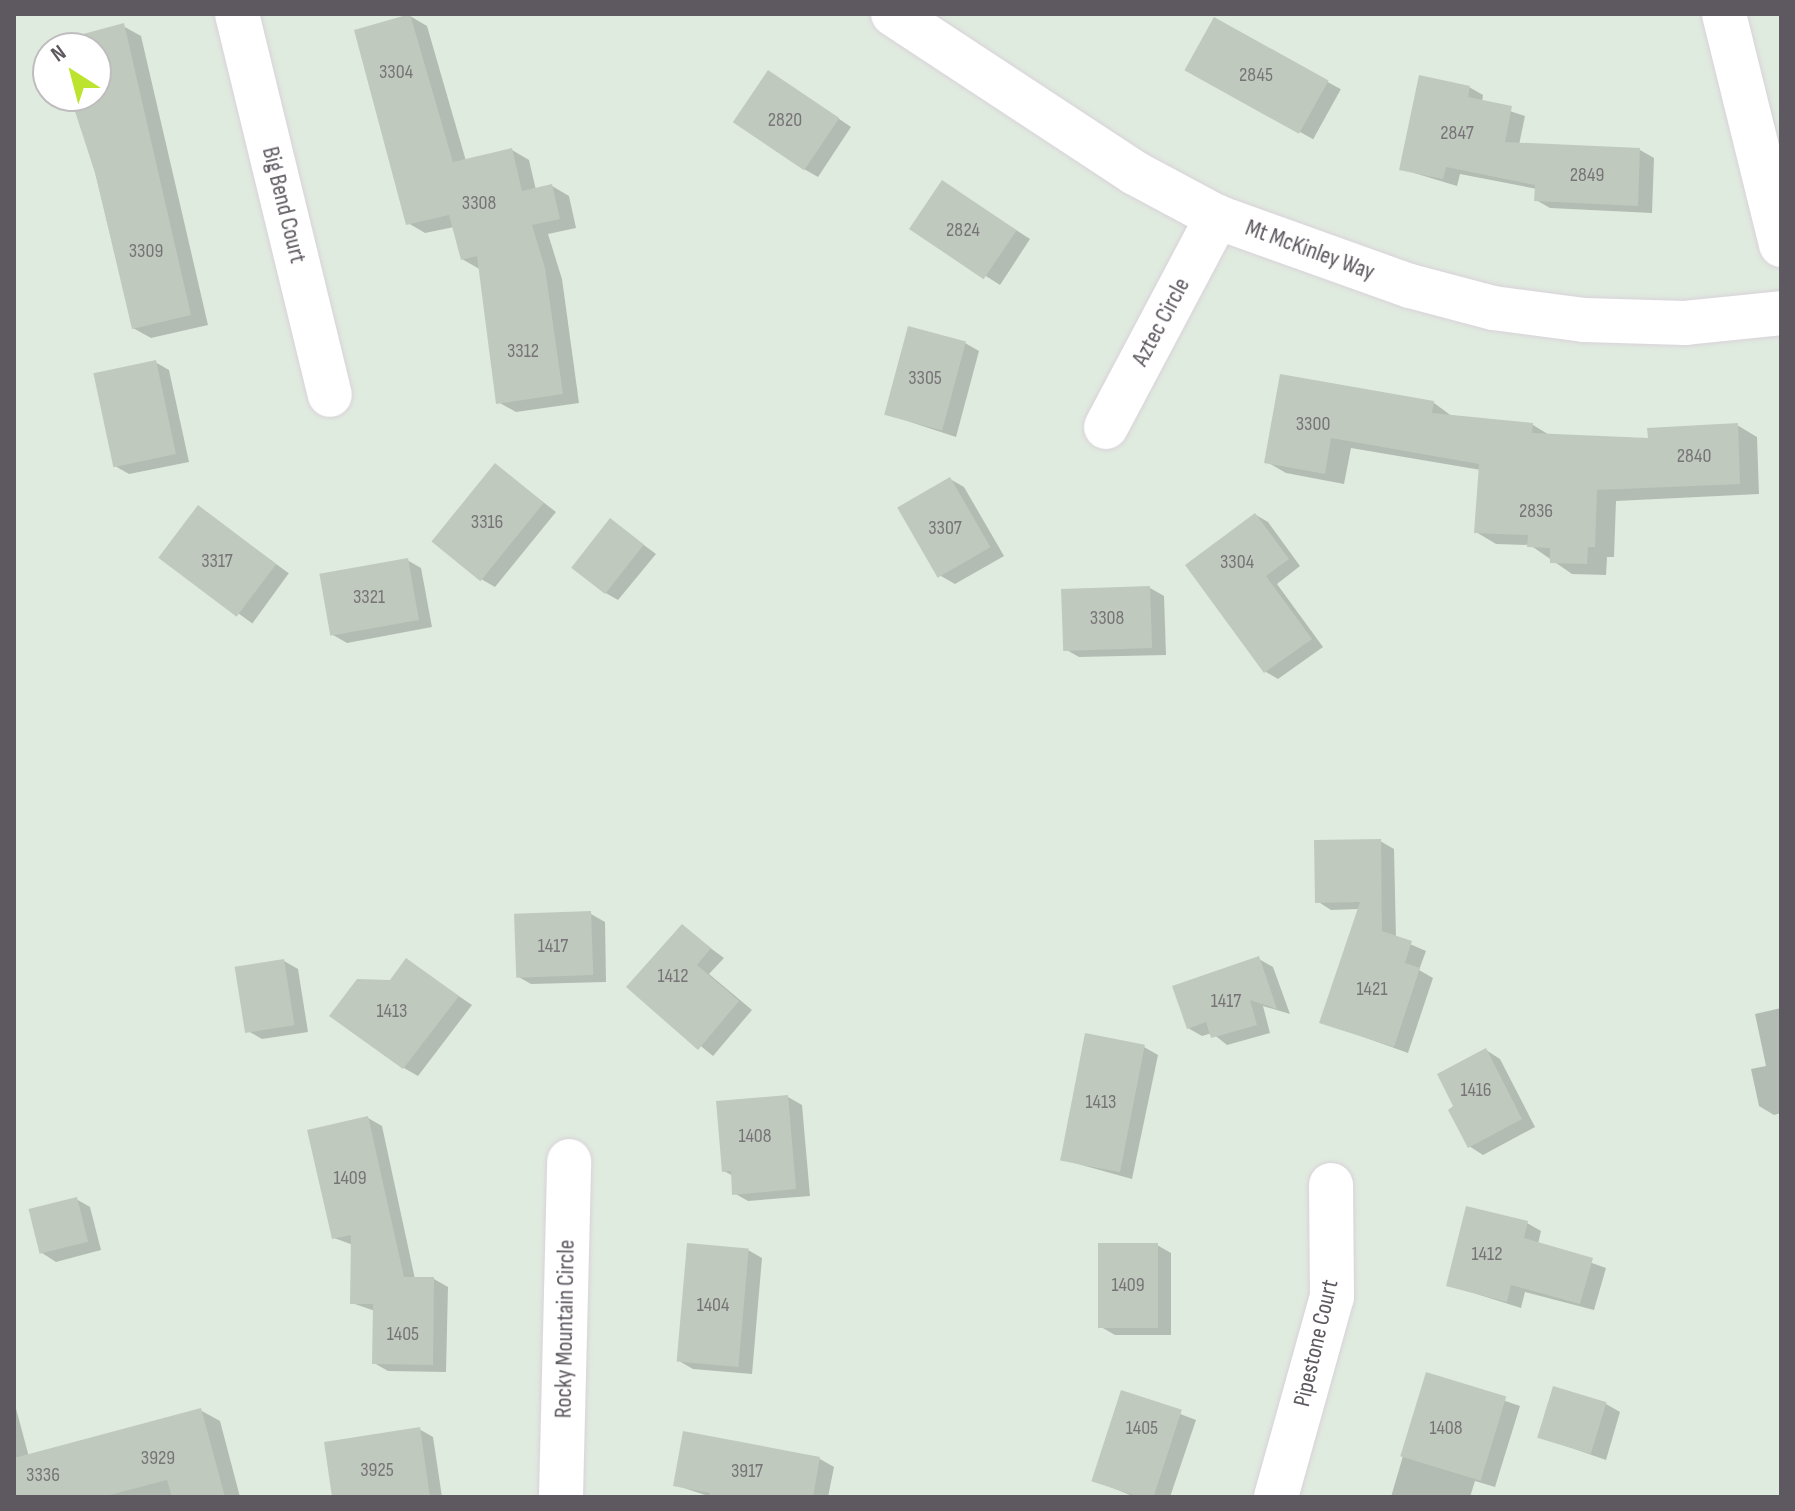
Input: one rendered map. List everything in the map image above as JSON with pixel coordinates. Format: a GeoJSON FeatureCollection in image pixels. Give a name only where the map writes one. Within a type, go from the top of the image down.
{"type":"FeatureCollection","features":[{"type":"Feature","properties":{"kind":"street","name":"Big Bend Court"},"geometry":{"type":"LineString","coordinates":[[237,14],[330,395]]}},
{"type":"Feature","properties":{"kind":"street","name":"Mt McKinley Way"},"geometry":{"type":"LineString","coordinates":[[893,14],[1135,173],[1217,217],[1410,286],[1493,308],[1584,320],[1685,323],[1781,313]]}},
{"type":"Feature","properties":{"kind":"street"},"geometry":{"type":"LineString","coordinates":[[1724,14],[1781,245]]}},
{"type":"Feature","properties":{"kind":"street","name":"Aztec Circle"},"geometry":{"type":"LineString","coordinates":[[1106,427],[1217,217]]}},
{"type":"Feature","properties":{"kind":"street","name":"Rocky Mountain Circle"},"geometry":{"type":"LineString","coordinates":[[561,1497],[569,1161]]}},
{"type":"Feature","properties":{"kind":"street","name":"Pipestone Court"},"geometry":{"type":"LineString","coordinates":[[1276,1497],[1332,1297],[1331,1185]]}},
{"type":"Feature","properties":{"kind":"building"},"geometry":{"type":"Polygon","coordinates":[[[410,14],[453,162],[512,148],[522,191],[552,184],[560,219],[532,225],[545,268],[563,394],[496,404],[477,256],[461,260],[449,215],[406,225],[354,30],[410,14]]]}},
{"type":"Feature","properties":{"kind":"building"},"geometry":{"type":"Polygon","coordinates":[[[1214,17],[1329,81],[1299,134],[1184,70],[1214,17]]]}},
{"type":"Feature","properties":{"kind":"building"},"geometry":{"type":"Polygon","coordinates":[[[124,23],[191,315],[132,329],[96,176],[75,112],[112,112],[112,32],[90,32],[124,23]]]}},
{"type":"Feature","properties":{"kind":"building"},"geometry":{"type":"Polygon","coordinates":[[[768,70],[839,118],[804,170],[733,122],[768,70]]]}},
{"type":"Feature","properties":{"kind":"building"},"geometry":{"type":"Polygon","coordinates":[[[1419,75],[1470,86],[1468,97],[1512,106],[1505,142],[1640,148],[1638,206],[1534,201],[1535,185],[1446,167],[1443,179],[1399,170],[1419,75]]]}},
{"type":"Feature","properties":{"kind":"building"},"geometry":{"type":"Polygon","coordinates":[[[942,180],[1017,230],[984,279],[909,229],[942,180]]]}},
{"type":"Feature","properties":{"kind":"building"},"geometry":{"type":"Polygon","coordinates":[[[908,326],[966,342],[942,430],[884,415],[908,326]]]}},
{"type":"Feature","properties":{"kind":"building"},"geometry":{"type":"Polygon","coordinates":[[[156,360],[176,454],[113,467],[93,373],[156,360]]]}},
{"type":"Feature","properties":{"kind":"building"},"geometry":{"type":"Polygon","coordinates":[[[1280,374],[1434,401],[1432,413],[1533,423],[1532,433],[1648,438],[1647,428],[1738,423],[1740,484],[1597,490],[1595,547],[1588,547],[1587,564],[1550,563],[1550,548],[1527,547],[1528,535],[1474,533],[1479,464],[1331,438],[1325,474],[1264,463],[1280,374]]]}},
{"type":"Feature","properties":{"kind":"building"},"geometry":{"type":"Polygon","coordinates":[[[495,463],[544,503],[480,581],[431,541],[495,463]]]}},
{"type":"Feature","properties":{"kind":"building"},"geometry":{"type":"Polygon","coordinates":[[[950,477],[990,547],[938,578],[897,508],[950,477]]]}},
{"type":"Feature","properties":{"kind":"building"},"geometry":{"type":"Polygon","coordinates":[[[198,505],[276,564],[237,617],[158,558],[198,505]]]}},
{"type":"Feature","properties":{"kind":"building"},"geometry":{"type":"Polygon","coordinates":[[[1255,513],[1289,559],[1266,576],[1312,639],[1264,673],[1185,565],[1255,513]]]}},
{"type":"Feature","properties":{"kind":"building"},"geometry":{"type":"Polygon","coordinates":[[[610,518],[644,544],[605,594],[571,568],[610,518]]]}},
{"type":"Feature","properties":{"kind":"building"},"geometry":{"type":"Polygon","coordinates":[[[408,558],[419,620],[330,636],[319,574],[408,558]]]}},
{"type":"Feature","properties":{"kind":"building"},"geometry":{"type":"Polygon","coordinates":[[[1150,586],[1152,648],[1063,651],[1061,589],[1150,586]]]}},
{"type":"Feature","properties":{"kind":"building"},"geometry":{"type":"Polygon","coordinates":[[[1381,839],[1382,931],[1412,941],[1405,963],[1420,968],[1394,1047],[1319,1023],[1360,902],[1315,903],[1314,840],[1381,839]]]}},
{"type":"Feature","properties":{"kind":"building"},"geometry":{"type":"Polygon","coordinates":[[[591,911],[593,975],[516,978],[514,914],[591,911]]]}},
{"type":"Feature","properties":{"kind":"building"},"geometry":{"type":"Polygon","coordinates":[[[682,924],[711,948],[697,965],[739,1001],[698,1050],[626,987],[682,924]]]}},
{"type":"Feature","properties":{"kind":"building"},"geometry":{"type":"Polygon","coordinates":[[[1259,956],[1277,1009],[1250,1000],[1257,1025],[1211,1038],[1206,1022],[1187,1029],[1172,986],[1259,956]]]}},
{"type":"Feature","properties":{"kind":"building"},"geometry":{"type":"Polygon","coordinates":[[[406,958],[459,996],[403,1069],[329,1016],[357,979],[390,980],[406,958]]]}},
{"type":"Feature","properties":{"kind":"building"},"geometry":{"type":"Polygon","coordinates":[[[284,959],[294,1025],[245,1033],[235,967],[284,959]]]}},
{"type":"Feature","properties":{"kind":"building"},"geometry":{"type":"Polygon","coordinates":[[[1085,1033],[1145,1045],[1120,1172],[1060,1161],[1085,1033]]]}},
{"type":"Feature","properties":{"kind":"building"},"geometry":{"type":"Polygon","coordinates":[[[1486,1048],[1522,1119],[1468,1148],[1448,1110],[1453,1106],[1437,1074],[1486,1048]]]}},
{"type":"Feature","properties":{"kind":"building"},"geometry":{"type":"Polygon","coordinates":[[[788,1095],[796,1189],[732,1195],[731,1171],[722,1172],[716,1101],[788,1095]]]}},
{"type":"Feature","properties":{"kind":"building"},"geometry":{"type":"Polygon","coordinates":[[[368,1116],[404,1277],[434,1277],[433,1365],[372,1364],[373,1304],[350,1304],[351,1235],[332,1239],[307,1130],[368,1116]]]}},
{"type":"Feature","properties":{"kind":"building"},"geometry":{"type":"Polygon","coordinates":[[[77,1197],[88,1242],[40,1254],[28,1209],[77,1197]]]}},
{"type":"Feature","properties":{"kind":"building"},"geometry":{"type":"Polygon","coordinates":[[[1466,1206],[1528,1221],[1524,1238],[1593,1258],[1580,1304],[1511,1285],[1507,1302],[1446,1286],[1466,1206]]]}},
{"type":"Feature","properties":{"kind":"building"},"geometry":{"type":"Polygon","coordinates":[[[687,1243],[749,1248],[738,1367],[677,1362],[687,1243]]]}},
{"type":"Feature","properties":{"kind":"building"},"geometry":{"type":"Polygon","coordinates":[[[1098,1243],[1158,1243],[1158,1328],[1098,1328],[1098,1243]]]}},
{"type":"Feature","properties":{"kind":"building"},"geometry":{"type":"Polygon","coordinates":[[[1426,1372],[1506,1397],[1481,1481],[1400,1456],[1426,1372]]]}},
{"type":"Feature","properties":{"kind":"building"},"geometry":{"type":"Polygon","coordinates":[[[1553,1386],[1607,1402],[1591,1454],[1537,1438],[1553,1386]]]}},
{"type":"Feature","properties":{"kind":"building"},"geometry":{"type":"Polygon","coordinates":[[[1121,1390],[1182,1410],[1154,1497],[1140,1497],[1091,1481],[1121,1390]]]}},
{"type":"Feature","properties":{"kind":"building"},"geometry":{"type":"Polygon","coordinates":[[[201,1408],[225,1497],[172,1497],[167,1480],[102,1497],[14,1497],[14,1458],[201,1408]]]}},
{"type":"Feature","properties":{"kind":"building"},"geometry":{"type":"Polygon","coordinates":[[[420,1427],[430,1497],[332,1497],[324,1442],[420,1427]]]}},
{"type":"Feature","properties":{"kind":"building"},"geometry":{"type":"Polygon","coordinates":[[[683,1431],[820,1457],[813,1497],[708,1497],[710,1493],[673,1486],[683,1431]]]}}]}
